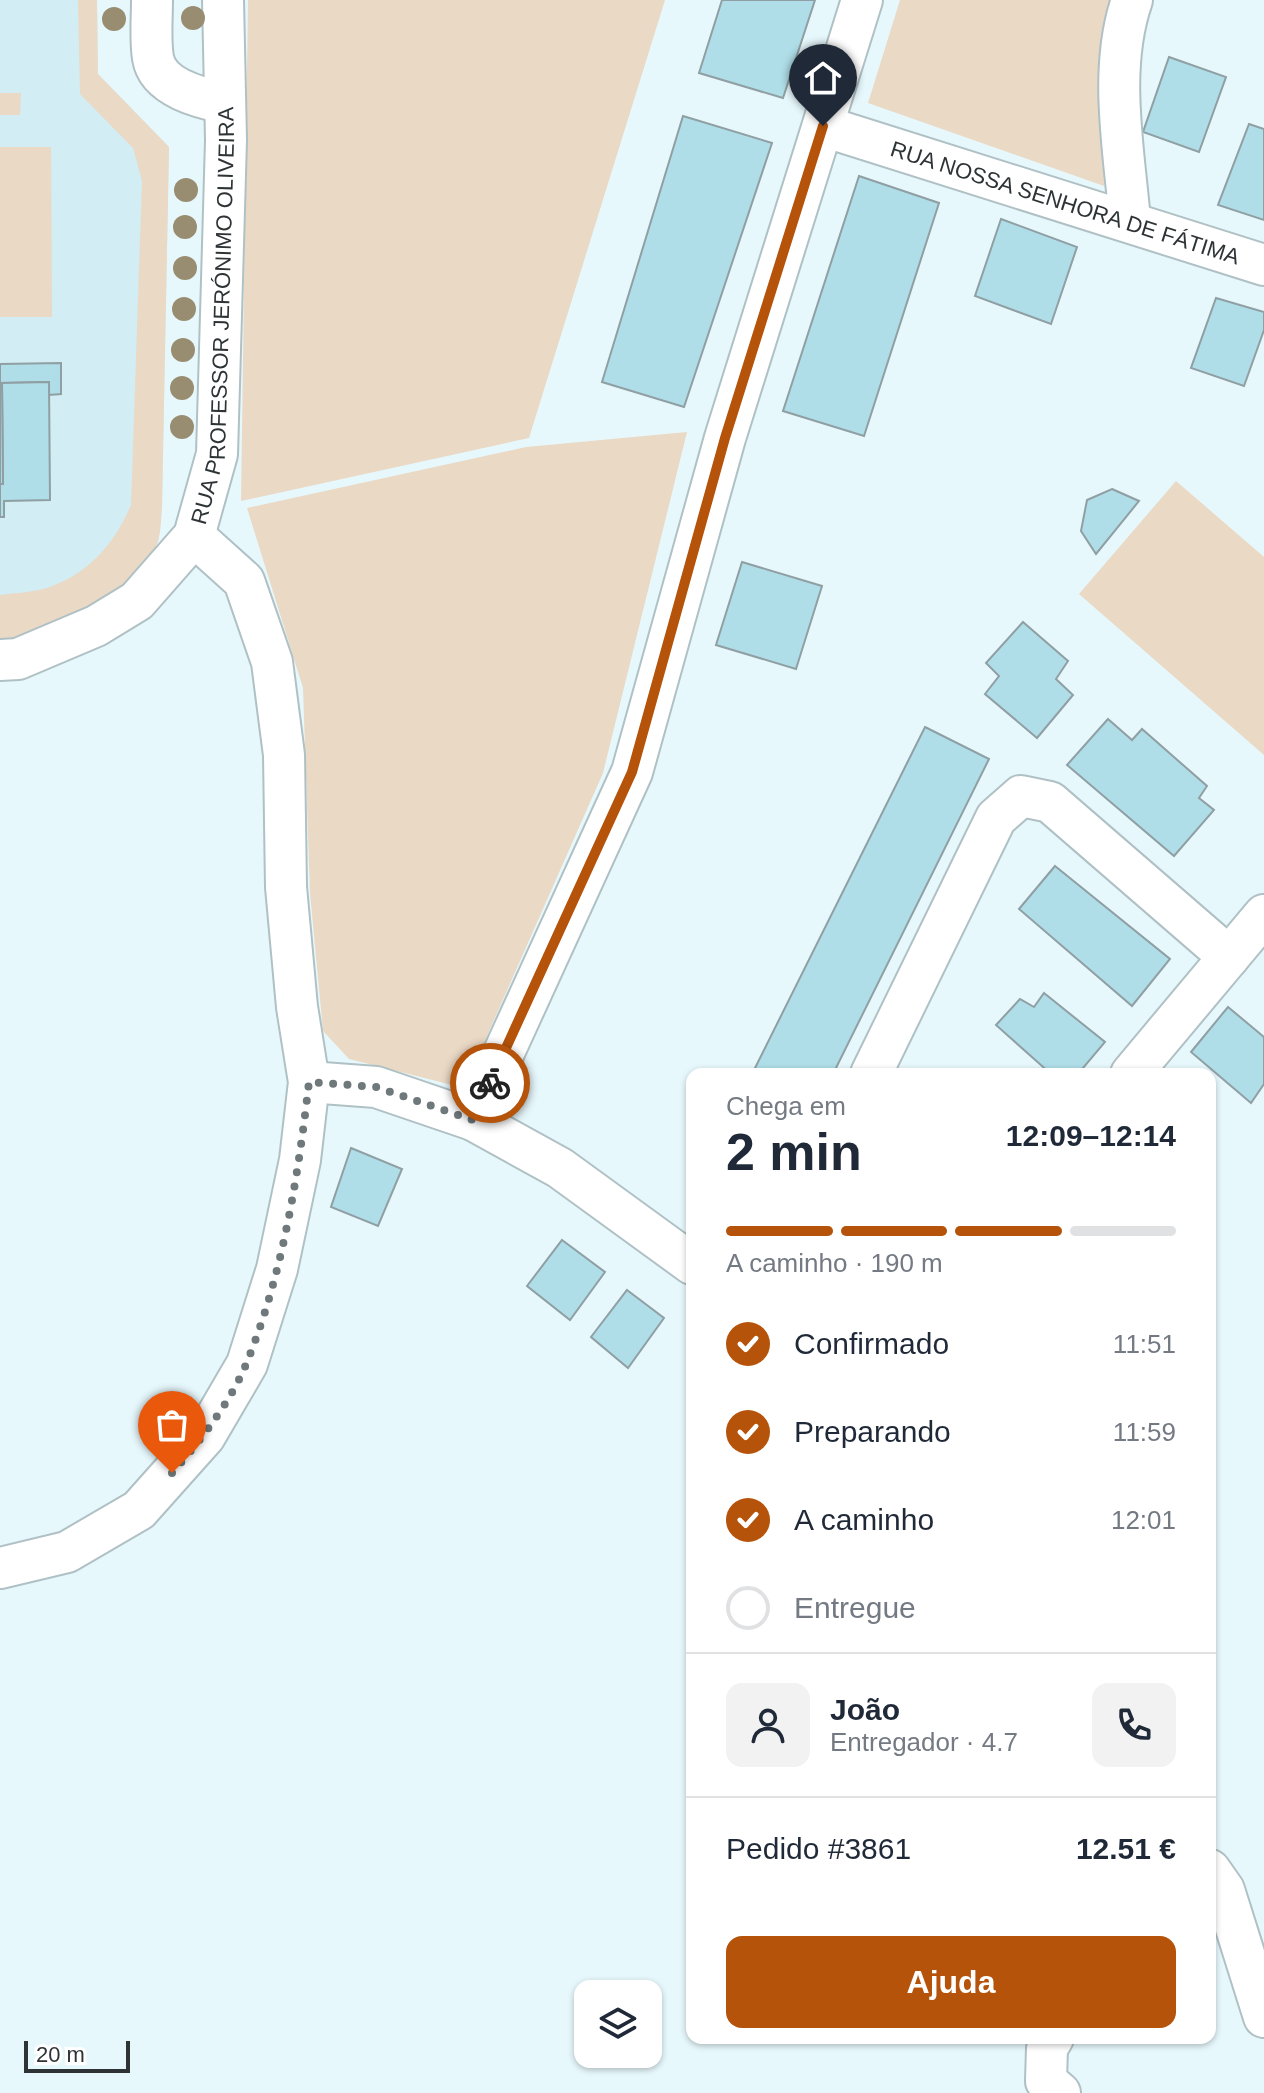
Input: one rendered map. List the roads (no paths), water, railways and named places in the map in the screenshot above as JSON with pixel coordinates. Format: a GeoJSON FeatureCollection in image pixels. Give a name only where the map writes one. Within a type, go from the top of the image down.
{"type":"FeatureCollection","features":[{"type":"Feature","properties":{"kind":"street"},"geometry":{"type":"LineString","coordinates":[[152,0],[153,61],[171,84],[198,98],[225,103]]}},
{"type":"Feature","properties":{"kind":"street","name":"RUA PROFESSOR JERÓNIMO OLIVEIRA"},"geometry":{"type":"LineString","coordinates":[[0,660],[18,659],[96,626],[137,601],[194,536],[217,454],[226,140],[223,0]]}},
{"type":"Feature","properties":{"kind":"street"},"geometry":{"type":"LineString","coordinates":[[473,1120],[632,772],[725,438],[862,0]]}},
{"type":"Feature","properties":{"kind":"street"},"geometry":{"type":"LineString","coordinates":[[1130,221],[1119,98],[1124,23],[1132,0]]}},
{"type":"Feature","properties":{"kind":"street","name":"RUA NOSSA SENHORA DE FÁTIMA"},"geometry":{"type":"LineString","coordinates":[[823,126],[1264,265]]}},
{"type":"Feature","properties":{"kind":"street"},"geometry":{"type":"LineString","coordinates":[[0,1568],[67,1552],[139,1510],[205,1436],[247,1364],[277,1269],[300,1160],[309,1082],[297,1007],[286,887],[284,755],[272,662],[244,581],[194,536]]}},
{"type":"Feature","properties":{"kind":"street"},"geometry":{"type":"LineString","coordinates":[[874,1068],[996,818],[1021,796],[1050,802],[1229,957]]}},
{"type":"Feature","properties":{"kind":"street"},"geometry":{"type":"LineString","coordinates":[[1136,1068],[1264,915]]}},
{"type":"Feature","properties":{"kind":"street"},"geometry":{"type":"LineString","coordinates":[[309,1082],[376,1087],[473,1120],[560,1168],[686,1260]]}},
{"type":"Feature","properties":{"kind":"street"},"geometry":{"type":"LineString","coordinates":[[1216,1879],[1224,1890],[1264,2017]]}},
{"type":"Feature","properties":{"kind":"street"},"geometry":{"type":"LineString","coordinates":[[1049,2044],[1046,2081],[1060,2093]]}}]}
